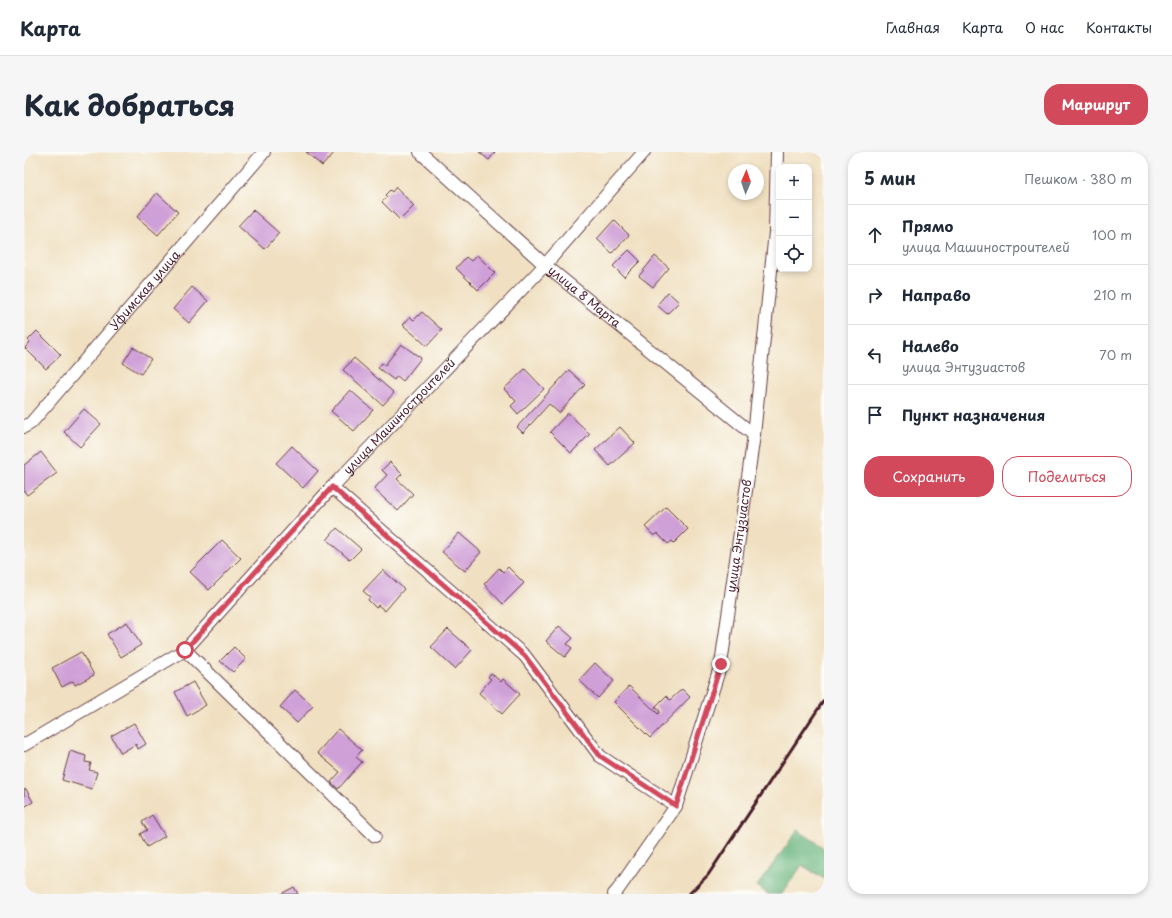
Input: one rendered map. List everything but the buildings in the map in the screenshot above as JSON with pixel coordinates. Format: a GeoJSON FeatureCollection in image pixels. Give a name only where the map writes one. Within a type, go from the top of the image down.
{"type":"FeatureCollection","features":[{"type":"Feature","properties":{"kind":"street","name":"Уфимская улица"},"geometry":{"type":"LineString","coordinates":[[24,427],[31,423],[264,152]]}},
{"type":"Feature","properties":{"kind":"street","name":"улица 8 Марта"},"geometry":{"type":"LineString","coordinates":[[420,152],[545,265],[754,435]]}},
{"type":"Feature","properties":{"kind":"street","name":"улица Машиностроителей"},"geometry":{"type":"LineString","coordinates":[[24,745],[185,650],[332,487],[545,265],[644,152]]}},
{"type":"Feature","properties":{"kind":"street","name":"улица Энтузиастов"},"geometry":{"type":"LineString","coordinates":[[614,894],[676,806],[721,664],[754,435],[775,232],[777,152]]}},
{"type":"Feature","properties":{"kind":"street"},"geometry":{"type":"LineString","coordinates":[[332,487],[525,656],[600,756],[676,806]]}},
{"type":"Feature","properties":{"kind":"street"},"geometry":{"type":"LineString","coordinates":[[185,650],[375,836]]}},
{"type":"Feature","properties":{"kind":"green space"},"geometry":{"type":"Polygon","coordinates":[[[798,830],[824,848],[824,879],[802,865],[782,894],[768,894],[757,886],[798,830]]]}},
{"type":"Feature","properties":{"kind":"railway"},"geometry":{"type":"LineString","coordinates":[[689,894],[708,875],[824,700]]}},
{"type":"Feature","properties":{"kind":"route"},"geometry":{"type":"LineString","coordinates":[[185,650],[332,487],[525,656],[600,756],[676,806],[721,664]]}}]}
